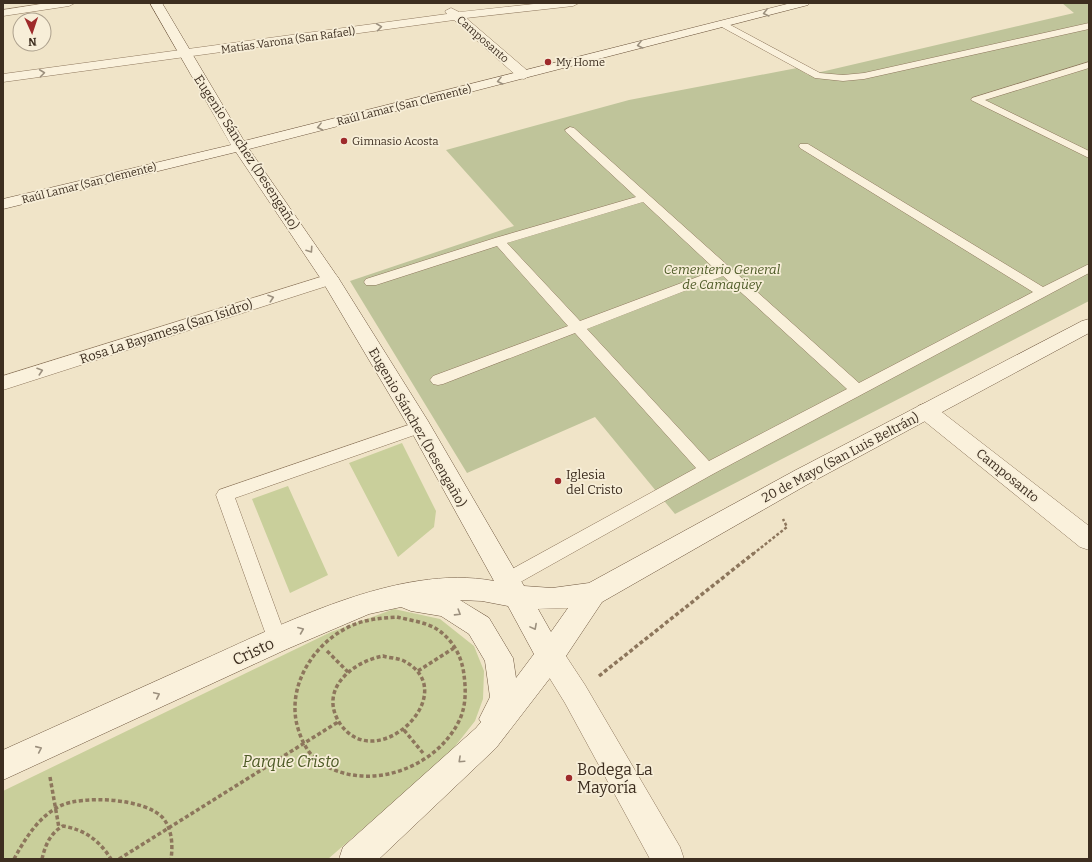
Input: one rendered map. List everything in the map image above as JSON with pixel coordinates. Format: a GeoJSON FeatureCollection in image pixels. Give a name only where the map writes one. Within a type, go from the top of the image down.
{"type":"FeatureCollection","features":[{"type":"Feature","properties":{"kind":"street"},"geometry":{"type":"LineString","coordinates":[[3,13],[69,3]]}},
{"type":"Feature","properties":{"kind":"street","name":"Eugenio Sánchez (Desengaño)"},"geometry":{"type":"LineString","coordinates":[[156,3],[184,54],[240,147],[330,279],[420,427],[485,545],[505,590],[575,694],[668,859]]}},
{"type":"Feature","properties":{"kind":"street","name":"Camposanto"},"geometry":{"type":"LineString","coordinates":[[443,3],[524,75]]}},
{"type":"Feature","properties":{"kind":"street","name":"Matías Varona (San Rafael)"},"geometry":{"type":"LineString","coordinates":[[3,78],[457,16],[573,3]]}},
{"type":"Feature","properties":{"kind":"street","name":"Raúl Lamar (San Clemente)"},"geometry":{"type":"LineString","coordinates":[[3,204],[240,147],[804,3]]}},
{"type":"Feature","properties":{"kind":"street","name":"Rosa La Bayamesa (San Isidro)"},"geometry":{"type":"LineString","coordinates":[[3,383],[330,279]]}},
{"type":"Feature","properties":{"kind":"street","name":"20 de Mayo (San Luis Beltrán)"},"geometry":{"type":"LineString","coordinates":[[505,590],[552,599],[593,594],[802,477],[1089,325]]}},
{"type":"Feature","properties":{"kind":"street","name":"Camposanto"},"geometry":{"type":"LineString","coordinates":[[926,411],[1089,540]]}},
{"type":"Feature","properties":{"kind":"street","name":"Cristo"},"geometry":{"type":"LineString","coordinates":[[3,765],[277,640],[366,603],[441,588],[505,590]]}},
{"type":"Feature","properties":{"kind":"street","name":"20 de Mayo (San Luis Beltrán)"},"geometry":{"type":"LineString","coordinates":[[355,859],[486,738],[550,656],[593,594]]}},
{"type":"Feature","properties":{"kind":"street"},"geometry":{"type":"LineString","coordinates":[[366,603],[418,600],[446,605],[479,626],[499,658],[504,697],[486,738]]}},
{"type":"Feature","properties":{"kind":"lane"},"geometry":{"type":"LineString","coordinates":[[723,24],[818,76],[843,78],[864,76],[1089,26]]}},
{"type":"Feature","properties":{"kind":"lane"},"geometry":{"type":"LineString","coordinates":[[1089,65],[976,100],[1089,156]]}},
{"type":"Feature","properties":{"kind":"lane"},"geometry":{"type":"LineString","coordinates":[[570,130],[857,390]]}},
{"type":"Feature","properties":{"kind":"lane"},"geometry":{"type":"LineString","coordinates":[[804,146],[1044,292]]}},
{"type":"Feature","properties":{"kind":"lane"},"geometry":{"type":"LineString","coordinates":[[372,282],[499,241],[644,198]]}},
{"type":"Feature","properties":{"kind":"lane"},"geometry":{"type":"LineString","coordinates":[[499,241],[579,327],[707,470]]}},
{"type":"Feature","properties":{"kind":"lane"},"geometry":{"type":"LineString","coordinates":[[505,590],[707,470],[1089,268]]}},
{"type":"Feature","properties":{"kind":"lane"},"geometry":{"type":"LineString","coordinates":[[438,380],[725,272]]}},
{"type":"Feature","properties":{"kind":"lane"},"geometry":{"type":"LineString","coordinates":[[277,640],[225,496],[420,427]]}},
{"type":"Feature","properties":{"kind":"path"},"geometry":{"type":"LineString","coordinates":[[575,694],[787,527],[781,514]]}},
{"type":"Feature","properties":{"kind":"path"},"geometry":{"type":"LineString","coordinates":[[397,617],[422,622],[435,628],[446,636],[460,656],[467,679],[465,705],[454,731],[433,754],[407,770],[377,777],[347,775],[321,764],[303,744],[294,719],[294,693],[305,667],[322,646],[345,629],[371,619],[397,617]]}},
{"type":"Feature","properties":{"kind":"path"},"geometry":{"type":"LineString","coordinates":[[322,646],[348,672]]}},
{"type":"Feature","properties":{"kind":"path"},"geometry":{"type":"LineString","coordinates":[[418,671],[454,648]]}},
{"type":"Feature","properties":{"kind":"path"},"geometry":{"type":"LineString","coordinates":[[383,656],[397,657],[409,663],[418,671],[424,683],[424,696],[421,709],[413,722],[404,730],[386,739],[370,741],[355,737],[343,729],[338,722],[333,703],[336,689],[354,666],[369,659],[383,656]]}},
{"type":"Feature","properties":{"kind":"path"},"geometry":{"type":"LineString","coordinates":[[119,859],[338,722]]}},
{"type":"Feature","properties":{"kind":"path"},"geometry":{"type":"LineString","coordinates":[[404,730],[427,758]]}},
{"type":"Feature","properties":{"kind":"path"},"geometry":{"type":"LineString","coordinates":[[46,746],[59,828]]}},
{"type":"Feature","properties":{"kind":"path"},"geometry":{"type":"LineString","coordinates":[[14,859],[21,846],[43,818],[55,810],[72,802],[88,800],[130,804],[146,808],[159,814],[166,823],[172,837],[173,849],[171,859]]}},
{"type":"Feature","properties":{"kind":"path"},"geometry":{"type":"LineString","coordinates":[[42,859],[49,840],[59,828],[63,826],[87,831],[95,837],[111,859]]}},
{"type":"Feature","properties":{"kind":"green space","name":"Cementerio General de Camagüey"},"geometry":{"type":"Polygon","coordinates":[[[1062,3],[1089,3],[1089,301],[675,514],[595,417],[467,473],[350,281],[514,226],[446,150],[629,100],[797,68],[808,75],[1074,13],[1062,3]]]}},
{"type":"Feature","properties":{"kind":"green space"},"geometry":{"type":"Polygon","coordinates":[[[402,443],[436,511],[434,527],[398,557],[349,463],[402,443]]]}},
{"type":"Feature","properties":{"kind":"green space"},"geometry":{"type":"Polygon","coordinates":[[[288,486],[328,575],[290,593],[252,499],[288,486]]]}},
{"type":"Feature","properties":{"kind":"green space","name":"Parque Cristo"},"geometry":{"type":"Polygon","coordinates":[[[394,609],[440,619],[474,646],[484,671],[483,699],[475,721],[449,754],[328,859],[3,859],[3,791],[331,632],[394,609]]]}},
{"type":"Feature","properties":{"kind":"place","name":"My Home"},"geometry":{"type":"Point","coordinates":[548,62]}},
{"type":"Feature","properties":{"kind":"place","name":"Gimnasio Acosta"},"geometry":{"type":"Point","coordinates":[344,141]}},
{"type":"Feature","properties":{"kind":"place","name":"Iglesia del Cristo"},"geometry":{"type":"Point","coordinates":[558,481]}},
{"type":"Feature","properties":{"kind":"place","name":"Bodega La Mayoría"},"geometry":{"type":"Point","coordinates":[569,778]}}]}
